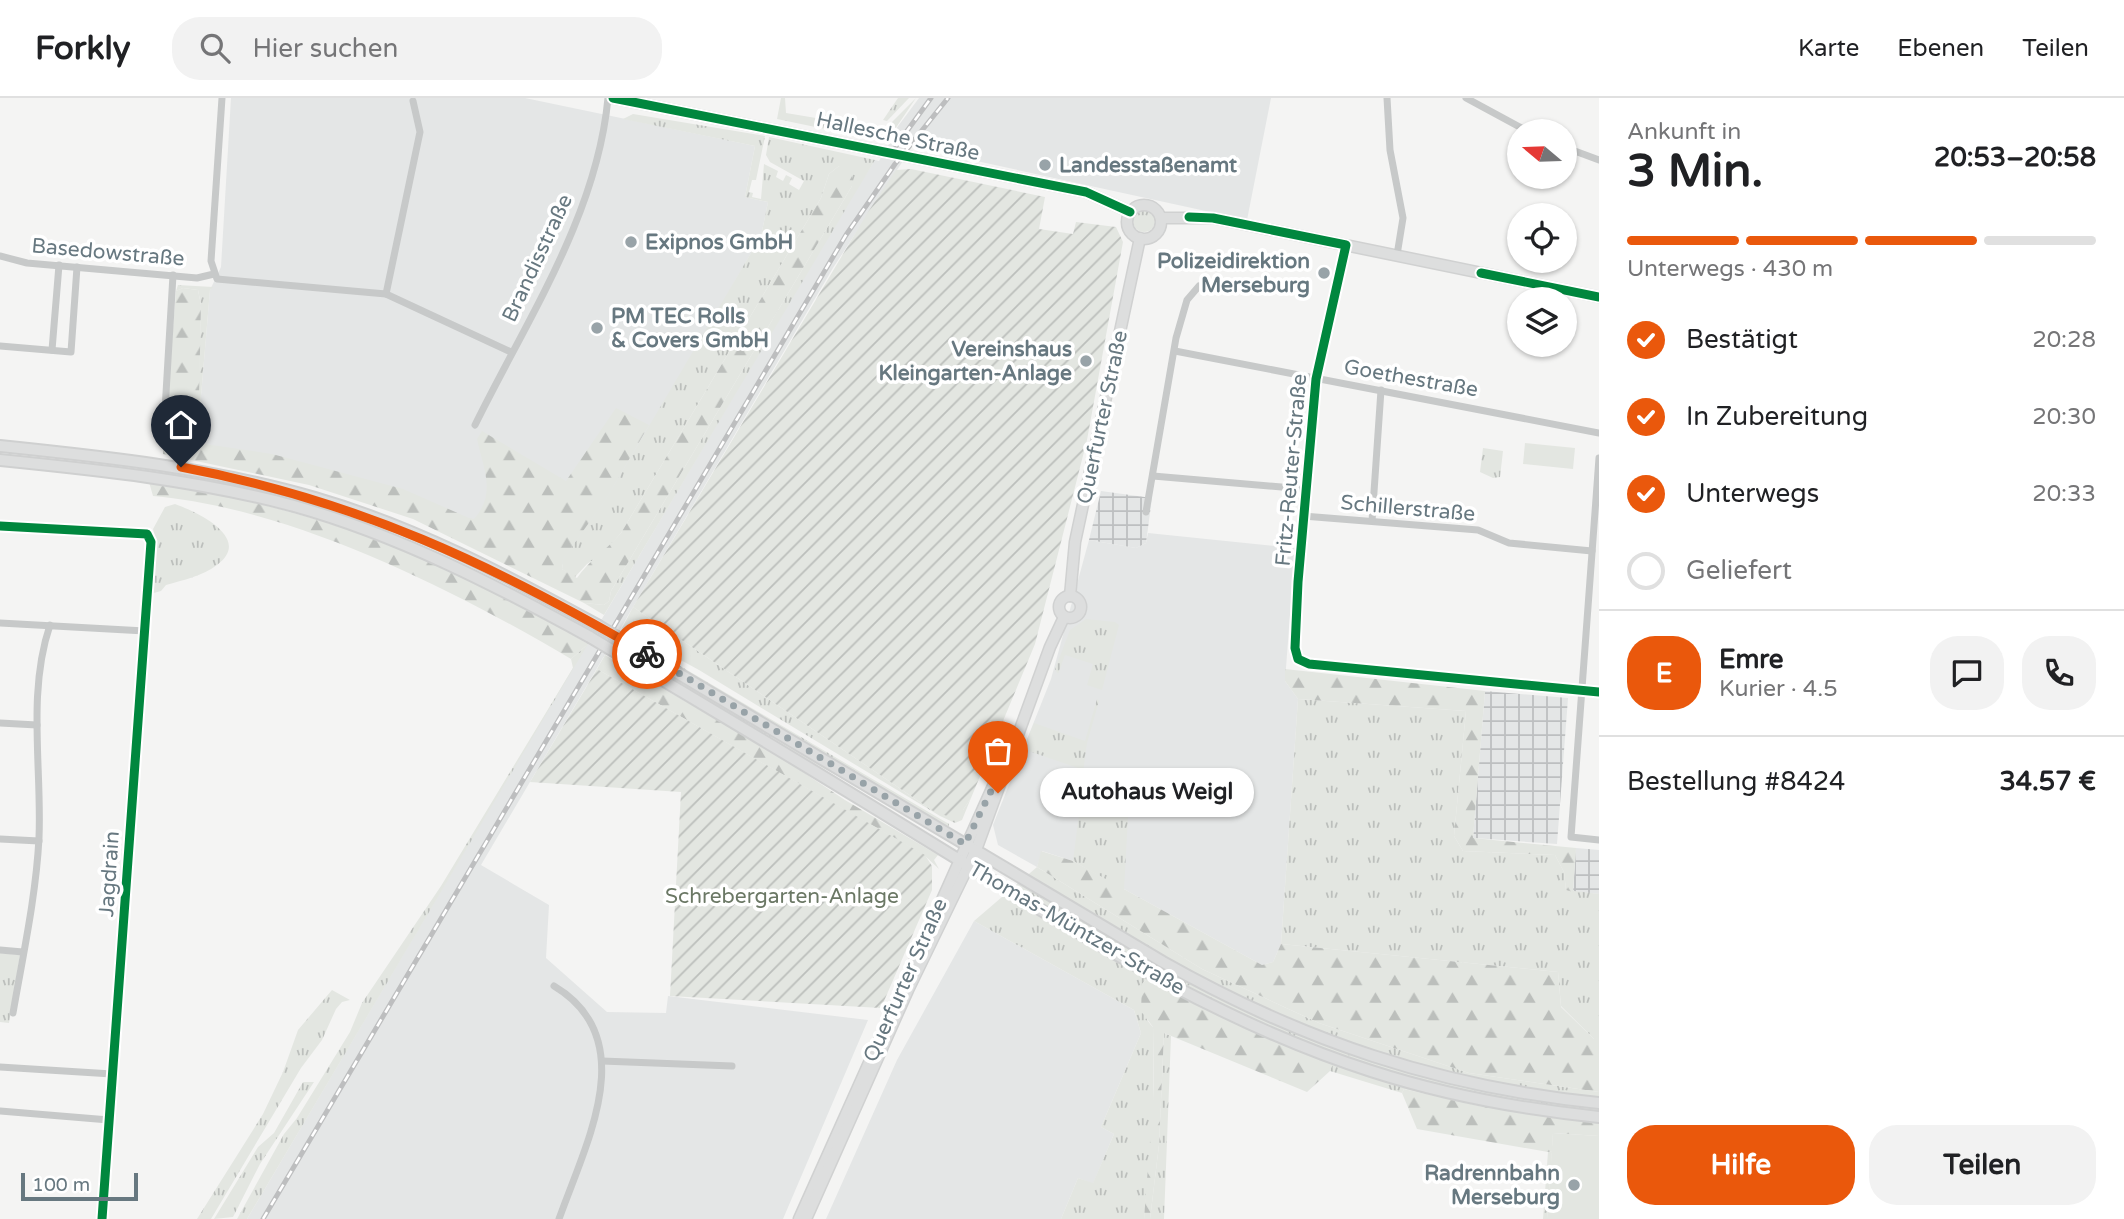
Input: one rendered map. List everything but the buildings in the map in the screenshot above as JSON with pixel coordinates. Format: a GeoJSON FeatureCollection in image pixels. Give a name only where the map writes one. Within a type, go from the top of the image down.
{"type":"FeatureCollection","features":[{"type":"Feature","properties":{"kind":"main road","name":"Hallesche Straße"},"geometry":{"type":"LineString","coordinates":[[611,98],[1086,192],[1130,212]]}},
{"type":"Feature","properties":{"kind":"main road"},"geometry":{"type":"LineString","coordinates":[[1147,205],[1156,209],[1161,218],[1157,233],[1147,238],[1140,238],[1128,226],[1130,212],[1138,206],[1147,205]]}},
{"type":"Feature","properties":{"kind":"main road"},"geometry":{"type":"LineString","coordinates":[[1161,218],[1213,218],[1599,297]]}},
{"type":"Feature","properties":{"kind":"main road","name":"Querfurter Straße"},"geometry":{"type":"LineString","coordinates":[[1070,596],[1075,542],[1140,238]]}},
{"type":"Feature","properties":{"kind":"main road","name":"Thomas-Müntzer-Straße"},"geometry":{"type":"LineString","coordinates":[[0,446],[181,467],[317,499],[465,556],[597,625],[1199,982],[1321,1039],[1370,1057],[1468,1083],[1599,1103]]}},
{"type":"Feature","properties":{"kind":"main road","name":"Thomas-Müntzer-Straße"},"geometry":{"type":"LineString","coordinates":[[0,460],[176,480],[306,510],[450,564],[590,637],[1149,973],[1234,1016],[1322,1054],[1370,1071],[1472,1099],[1599,1117]]}},
{"type":"Feature","properties":{"kind":"main road"},"geometry":{"type":"LineString","coordinates":[[1070,596],[1079,600],[1080,611],[1075,617],[1064,617],[1058,605],[1064,597],[1070,596]]}},
{"type":"Feature","properties":{"kind":"main road","name":"Querfurter Straße"},"geometry":{"type":"LineString","coordinates":[[806,1219],[908,990],[976,850],[1050,646],[1064,617]]}},
{"type":"Feature","properties":{"kind":"main road","name":"Querfurter Straße"},"geometry":{"type":"LineString","coordinates":[[799,1219],[958,859],[1015,742]]}},
{"type":"Feature","properties":{"kind":"street"},"geometry":{"type":"LineString","coordinates":[[214,274],[211,261],[222,98]]}},
{"type":"Feature","properties":{"kind":"street","name":"Brandisstraße"},"geometry":{"type":"LineString","coordinates":[[475,425],[568,242],[585,201],[611,98]]}},
{"type":"Feature","properties":{"kind":"street"},"geometry":{"type":"LineString","coordinates":[[1387,98],[1390,150],[1402,207],[1402,234],[1397,255]]}},
{"type":"Feature","properties":{"kind":"street"},"geometry":{"type":"LineString","coordinates":[[1466,98],[1507,120]]}},
{"type":"Feature","properties":{"kind":"street"},"geometry":{"type":"LineString","coordinates":[[413,101],[420,132],[386,294],[511,352]]}},
{"type":"Feature","properties":{"kind":"street"},"geometry":{"type":"LineString","coordinates":[[1577,152],[1599,160]]}},
{"type":"Feature","properties":{"kind":"street","name":"Fritz-Reuter-Straße"},"geometry":{"type":"LineString","coordinates":[[1346,245],[1316,379],[1303,516],[1295,648],[1298,659],[1309,664],[1581,692]]}},
{"type":"Feature","properties":{"kind":"street","name":"Basedowstraße"},"geometry":{"type":"LineString","coordinates":[[0,256],[16,261],[197,278],[214,274],[225,282],[386,294]]}},
{"type":"Feature","properties":{"kind":"street"},"geometry":{"type":"LineString","coordinates":[[52,350],[60,265]]}},
{"type":"Feature","properties":{"kind":"street"},"geometry":{"type":"LineString","coordinates":[[0,346],[71,352],[77,267]]}},
{"type":"Feature","properties":{"kind":"street"},"geometry":{"type":"LineString","coordinates":[[164,427],[173,275]]}},
{"type":"Feature","properties":{"kind":"street"},"geometry":{"type":"LineString","coordinates":[[1146,512],[1175,351],[1187,300],[1199,286]]}},
{"type":"Feature","properties":{"kind":"street","name":"Goethestraße"},"geometry":{"type":"LineString","coordinates":[[1175,351],[1599,433]]}},
{"type":"Feature","properties":{"kind":"street"},"geometry":{"type":"LineString","coordinates":[[1372,521],[1381,390]]}},
{"type":"Feature","properties":{"kind":"street"},"geometry":{"type":"LineString","coordinates":[[1599,458],[1595,547],[1571,837],[1599,839]]}},
{"type":"Feature","properties":{"kind":"street"},"geometry":{"type":"LineString","coordinates":[[1153,476],[1305,489]]}},
{"type":"Feature","properties":{"kind":"street","name":"Schillerstraße"},"geometry":{"type":"LineString","coordinates":[[1303,516],[1478,530],[1509,543],[1595,547]]}},
{"type":"Feature","properties":{"kind":"street","name":"Jagdrain"},"geometry":{"type":"LineString","coordinates":[[0,526],[146,534],[151,542],[102,1219]]}},
{"type":"Feature","properties":{"kind":"street"},"geometry":{"type":"LineString","coordinates":[[0,623],[145,631]]}},
{"type":"Feature","properties":{"kind":"street"},"geometry":{"type":"LineString","coordinates":[[13,1013],[38,841],[37,725],[40,666],[50,625]]}},
{"type":"Feature","properties":{"kind":"street"},"geometry":{"type":"LineString","coordinates":[[1581,692],[1599,692]]}},
{"type":"Feature","properties":{"kind":"street"},"geometry":{"type":"LineString","coordinates":[[0,723],[37,725]]}},
{"type":"Feature","properties":{"kind":"street"},"geometry":{"type":"LineString","coordinates":[[0,839],[38,841]]}},
{"type":"Feature","properties":{"kind":"street"},"geometry":{"type":"LineString","coordinates":[[0,950],[23,952]]}},
{"type":"Feature","properties":{"kind":"street"},"geometry":{"type":"LineString","coordinates":[[554,986],[575,999],[585,1012],[595,1029],[602,1061],[596,1112],[559,1219]]}},
{"type":"Feature","properties":{"kind":"street"},"geometry":{"type":"LineString","coordinates":[[602,1061],[732,1066]]}},
{"type":"Feature","properties":{"kind":"street"},"geometry":{"type":"LineString","coordinates":[[0,1067],[112,1074]]}},
{"type":"Feature","properties":{"kind":"street"},"geometry":{"type":"LineString","coordinates":[[0,1111],[109,1120]]}},
{"type":"Feature","properties":{"kind":"shaded area"},"geometry":{"type":"Polygon","coordinates":[[[231,98],[525,98],[755,146],[745,197],[768,202],[761,236],[570,567],[197,443],[210,290],[221,267],[231,98]]]}},
{"type":"Feature","properties":{"kind":"shaded area"},"geometry":{"type":"Polygon","coordinates":[[[919,98],[1271,98],[1247,220],[912,147],[833,268],[481,865],[549,905],[546,958],[607,1012],[666,1013],[668,996],[868,1020],[783,1219],[247,1219],[849,201],[875,160],[879,161],[890,142],[887,141],[919,98]]]}},
{"type":"Feature","properties":{"kind":"shaded area"},"geometry":{"type":"Polygon","coordinates":[[[1101,491],[1152,498],[1146,543],[1136,548],[1089,540],[1101,491]]]}},
{"type":"Feature","properties":{"kind":"shaded area"},"geometry":{"type":"Polygon","coordinates":[[[1148,533],[1295,548],[1285,681],[1298,699],[1281,944],[1273,962],[1262,965],[1073,861],[1042,851],[1037,867],[998,845],[993,825],[1051,679],[1089,540],[1136,548],[1146,543],[1148,533]]]}},
{"type":"Feature","properties":{"kind":"shaded area"},"geometry":{"type":"Polygon","coordinates":[[[1485,691],[1568,698],[1557,844],[1473,838],[1485,691]]]}},
{"type":"Feature","properties":{"kind":"shaded area"},"geometry":{"type":"Polygon","coordinates":[[[1576,848],[1599,850],[1599,894],[1573,892],[1576,848]]]}},
{"type":"Feature","properties":{"kind":"shaded area"},"geometry":{"type":"Polygon","coordinates":[[[974,921],[1134,1010],[1141,1033],[1101,1127],[1114,1134],[1093,1184],[1078,1178],[1061,1219],[826,1219],[897,1060],[974,921]]]}},
{"type":"Feature","properties":{"kind":"green space"},"geometry":{"type":"Polygon","coordinates":[[[781,98],[785,98],[786,113],[876,128],[875,133],[868,138],[777,119],[781,98]]]}},
{"type":"Feature","properties":{"kind":"green space"},"geometry":{"type":"Polygon","coordinates":[[[898,98],[909,98],[887,121],[883,120],[898,98]]]}},
{"type":"Feature","properties":{"kind":"green space"},"geometry":{"type":"Polygon","coordinates":[[[916,98],[887,141],[879,140],[882,133],[888,137],[891,132],[886,128],[916,98]]]}},
{"type":"Feature","properties":{"kind":"green space"},"geometry":{"type":"Polygon","coordinates":[[[633,114],[765,136],[756,180],[752,180],[749,192],[753,193],[752,197],[761,199],[764,164],[778,171],[776,177],[783,181],[786,175],[792,178],[789,184],[799,190],[804,181],[770,162],[766,155],[769,137],[875,160],[604,615],[584,603],[604,605],[609,601],[611,591],[852,186],[839,166],[829,174],[821,198],[621,533],[603,554],[587,564],[574,578],[562,569],[563,559],[606,499],[761,236],[768,202],[745,197],[755,146],[623,119],[633,114]]]}},
{"type":"Feature","properties":{"kind":"green space"},"geometry":{"type":"Polygon","coordinates":[[[839,166],[852,170],[852,186],[611,591],[609,601],[604,605],[584,603],[413,519],[309,485],[163,454],[176,291],[183,288],[198,290],[201,305],[198,443],[272,454],[403,489],[474,519],[481,509],[487,490],[477,439],[482,431],[566,481],[616,408],[649,425],[606,499],[563,559],[562,569],[577,578],[621,533],[821,198],[829,174],[839,166]]]}},
{"type":"Feature","properties":{"kind":"green space"},"geometry":{"type":"Polygon","coordinates":[[[911,169],[1045,197],[1039,229],[1073,234],[1076,222],[1116,227],[1123,242],[1087,440],[1035,644],[971,798],[963,810],[950,817],[933,811],[633,607],[868,212],[896,170],[911,169]]]}},
{"type":"Feature","properties":{"kind":"green space"},"geometry":{"type":"Polygon","coordinates":[[[1144,210],[1152,213],[1155,221],[1152,229],[1144,232],[1136,229],[1133,221],[1136,213],[1144,210]]]}},
{"type":"Feature","properties":{"kind":"green space"},"geometry":{"type":"Polygon","coordinates":[[[178,285],[213,287],[210,290],[197,443],[201,305],[198,290],[183,288],[176,291],[178,285]]]}},
{"type":"Feature","properties":{"kind":"green space"},"geometry":{"type":"Polygon","coordinates":[[[1525,443],[1575,448],[1573,469],[1523,464],[1525,443]]]}},
{"type":"Feature","properties":{"kind":"green space"},"geometry":{"type":"Polygon","coordinates":[[[1483,448],[1503,451],[1500,477],[1493,478],[1480,472],[1483,448]]]}},
{"type":"Feature","properties":{"kind":"green space"},"geometry":{"type":"Polygon","coordinates":[[[149,482],[267,506],[377,540],[483,586],[588,644],[571,659],[475,606],[369,556],[315,534],[260,517],[206,504],[153,496],[149,482]]]}},
{"type":"Feature","properties":{"kind":"green space"},"geometry":{"type":"Polygon","coordinates":[[[175,504],[207,519],[217,527],[229,545],[227,555],[206,572],[166,585],[161,591],[150,594],[156,540],[153,529],[165,507],[175,504]]]}},
{"type":"Feature","properties":{"kind":"green space"},"geometry":{"type":"Polygon","coordinates":[[[633,607],[933,811],[963,810],[971,798],[962,820],[955,823],[940,816],[699,670],[622,628],[633,607]]]}},
{"type":"Feature","properties":{"kind":"green space"},"geometry":{"type":"Polygon","coordinates":[[[1086,619],[1115,622],[1119,625],[1102,690],[1087,685],[1093,664],[1065,655],[1058,674],[1055,669],[1070,630],[1086,619]]]}},
{"type":"Feature","properties":{"kind":"green space"},"geometry":{"type":"Polygon","coordinates":[[[636,640],[949,824],[949,827],[866,781],[636,640]]]}},
{"type":"Feature","properties":{"kind":"green space"},"geometry":{"type":"Polygon","coordinates":[[[622,643],[845,780],[779,744],[620,646],[622,643]]]}},
{"type":"Feature","properties":{"kind":"green space"},"geometry":{"type":"Polygon","coordinates":[[[588,644],[247,1219],[237,1219],[284,1134],[297,1118],[350,1032],[362,1003],[441,886],[573,668],[571,659],[588,644]]]}},
{"type":"Feature","properties":{"kind":"green space"},"geometry":{"type":"Polygon","coordinates":[[[605,655],[768,749],[845,800],[938,855],[934,860],[939,869],[924,855],[597,669],[605,655]]]}},
{"type":"Feature","properties":{"kind":"green space","name":"Schrebergarten-Anlage"},"geometry":{"type":"Polygon","coordinates":[[[597,669],[925,855],[932,866],[932,890],[881,1008],[670,996],[681,792],[530,782],[597,669]]]}},
{"type":"Feature","properties":{"kind":"green space"},"geometry":{"type":"Polygon","coordinates":[[[1285,669],[1485,691],[1473,838],[1576,848],[1573,892],[1566,890],[1564,872],[1555,855],[1463,851],[1454,836],[1466,711],[1298,699],[1285,681],[1285,669]]]}},
{"type":"Feature","properties":{"kind":"green space"},"geometry":{"type":"Polygon","coordinates":[[[1097,699],[1099,701],[1087,743],[1081,788],[1072,785],[1078,768],[1023,749],[1034,723],[1085,741],[1097,699]]]}},
{"type":"Feature","properties":{"kind":"green space"},"geometry":{"type":"Polygon","coordinates":[[[1298,699],[1466,711],[1454,836],[1463,851],[1555,855],[1564,872],[1566,890],[1599,894],[1599,1039],[1594,1039],[1561,1006],[1558,972],[1281,944],[1298,699]]]}},
{"type":"Feature","properties":{"kind":"green space"},"geometry":{"type":"Polygon","coordinates":[[[1079,814],[1128,817],[1124,890],[1073,861],[1079,814]]]}},
{"type":"Feature","properties":{"kind":"green space"},"geometry":{"type":"Polygon","coordinates":[[[1041,851],[1073,861],[1262,965],[1273,962],[1281,944],[1558,972],[1561,1007],[1594,1039],[1599,1039],[1599,1092],[1469,1073],[1319,1023],[1202,969],[1037,867],[1041,851]]]}},
{"type":"Feature","properties":{"kind":"green space"},"geometry":{"type":"Polygon","coordinates":[[[1037,867],[1202,969],[1319,1023],[1469,1073],[1599,1092],[1599,1122],[1479,1106],[1404,1089],[1402,1093],[1330,1071],[1332,1064],[1256,1032],[1147,979],[1142,984],[1142,1002],[1146,1018],[1153,1027],[1154,1119],[1144,1219],[1061,1219],[1078,1178],[1093,1183],[1114,1134],[1101,1127],[1141,1033],[1134,1010],[974,921],[1037,867]]]}},
{"type":"Feature","properties":{"kind":"green space"},"geometry":{"type":"Polygon","coordinates":[[[0,953],[20,955],[9,1023],[0,1022],[0,953]]]}},
{"type":"Feature","properties":{"kind":"green space"},"geometry":{"type":"Polygon","coordinates":[[[1147,979],[1256,1032],[1333,1064],[1330,1071],[1307,1092],[1164,1033],[1159,1145],[1150,1219],[1144,1219],[1154,1089],[1153,1027],[1141,1011],[1142,984],[1147,979]]]}},
{"type":"Feature","properties":{"kind":"green space"},"geometry":{"type":"Polygon","coordinates":[[[332,990],[350,1000],[342,1002],[336,1009],[322,1040],[301,1068],[211,1219],[197,1219],[263,1114],[283,1072],[298,1030],[332,990]]]}},
{"type":"Feature","properties":{"kind":"green space"},"geometry":{"type":"Polygon","coordinates":[[[1164,1033],[1171,1036],[1164,1219],[1150,1219],[1159,1145],[1164,1033]]]}},
{"type":"Feature","properties":{"kind":"green space"},"geometry":{"type":"Polygon","coordinates":[[[303,1082],[314,1082],[260,1164],[233,1217],[214,1219],[258,1147],[274,1133],[303,1082]]]}},
{"type":"Feature","properties":{"kind":"green space"},"geometry":{"type":"Polygon","coordinates":[[[1404,1089],[1479,1106],[1599,1122],[1599,1136],[1553,1133],[1552,1151],[1548,1152],[1417,1129],[1402,1093],[1404,1089]]]}},
{"type":"Feature","properties":{"kind":"green space","name":"Radrennbahn Merseburg"},"geometry":{"type":"Polygon","coordinates":[[[1553,1133],[1599,1136],[1599,1219],[1547,1219],[1553,1133]]]}},
{"type":"Feature","properties":{"kind":"green space"},"geometry":{"type":"Polygon","coordinates":[[[1552,1151],[1547,1219],[1543,1219],[1548,1152],[1552,1151]]]}},
{"type":"Feature","properties":{"kind":"railway"},"geometry":{"type":"LineString","coordinates":[[896,146],[931,98]]}},
{"type":"Feature","properties":{"kind":"railway"},"geometry":{"type":"LineString","coordinates":[[263,1219],[846,235],[895,164],[948,98]]}},
{"type":"Feature","properties":{"kind":"cycle path"},"geometry":{"type":"LineString","coordinates":[[613,98],[1086,192],[1130,212]]}},
{"type":"Feature","properties":{"kind":"cycle path"},"geometry":{"type":"LineString","coordinates":[[1189,217],[1213,218],[1346,245],[1316,379],[1298,582],[1295,648],[1298,659],[1309,664],[1599,692]]}},
{"type":"Feature","properties":{"kind":"cycle path"},"geometry":{"type":"LineString","coordinates":[[1481,273],[1599,297]]}},
{"type":"Feature","properties":{"kind":"cycle path"},"geometry":{"type":"LineString","coordinates":[[0,526],[147,534],[151,542],[102,1219]]}},
{"type":"Feature","properties":{"kind":"way so far"},"geometry":{"type":"LineString","coordinates":[[647,654],[965,844],[1015,742],[998,793]]}},
{"type":"Feature","properties":{"kind":"place","name":"Landesstaßenamt"},"geometry":{"type":"Point","coordinates":[1045,165]}},
{"type":"Feature","properties":{"kind":"place","name":"Exipnos GmbH"},"geometry":{"type":"Point","coordinates":[631,242]}},
{"type":"Feature","properties":{"kind":"place","name":"Polizeidirektion Merseburg"},"geometry":{"type":"Point","coordinates":[1324,273]}},
{"type":"Feature","properties":{"kind":"place","name":"PM TEC Rolls & Covers GmbH"},"geometry":{"type":"Point","coordinates":[597,328]}},
{"type":"Feature","properties":{"kind":"place","name":"Vereinshaus Kleingarten-Anlage"},"geometry":{"type":"Point","coordinates":[1086,361]}},
{"type":"Feature","properties":{"kind":"place","name":"Autohaus Weigl"},"geometry":{"type":"Point","coordinates":[998,793]}},
{"type":"Feature","properties":{"kind":"place","name":"Radrennbahn Merseburg"},"geometry":{"type":"Point","coordinates":[1574,1185]}},
{"type":"Feature","properties":{"kind":"route"},"geometry":{"type":"LineString","coordinates":[[181,467],[317,499],[426,539],[522,584],[647,654]]}}]}
